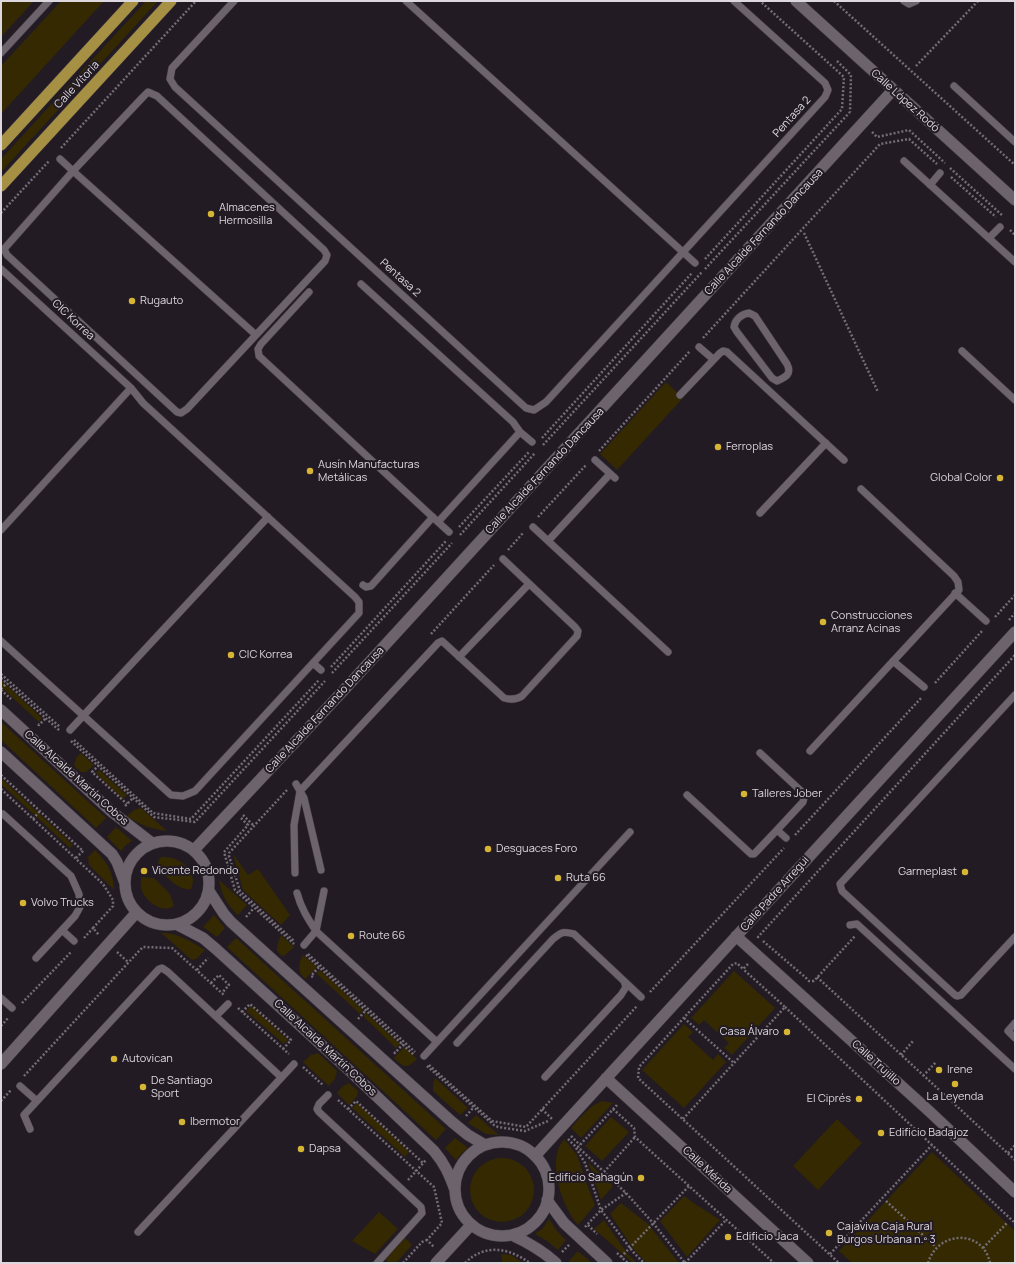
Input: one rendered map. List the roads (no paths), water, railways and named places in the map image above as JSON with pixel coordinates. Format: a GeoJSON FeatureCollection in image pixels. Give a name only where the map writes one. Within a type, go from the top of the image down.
{"type":"FeatureCollection","features":[{"type":"Feature","properties":{"kind":"highway","name":"Calle Vitoria"},"geometry":{"type":"LineString","coordinates":[[1,145],[133,1]]}},
{"type":"Feature","properties":{"kind":"highway","name":"Calle Vitoria"},"geometry":{"type":"LineString","coordinates":[[1,186],[171,1]]}},
{"type":"Feature","properties":{"kind":"street","name":"Calle López Rodó"},"geometry":{"type":"LineString","coordinates":[[796,1],[1015,200]]}},
{"type":"Feature","properties":{"kind":"street","name":"Calle Alcalde Fernando Dancausa"},"geometry":{"type":"LineString","coordinates":[[194,850],[343,691],[893,90]]}},
{"type":"Feature","properties":{"kind":"street","name":"Calle Padre Arregui"},"geometry":{"type":"LineString","coordinates":[[535,1156],[1015,632]]}},
{"type":"Feature","properties":{"kind":"street","name":"Calle Alcalde Martín Cobos"},"geometry":{"type":"LineString","coordinates":[[1,710],[116,816],[152,843]]}},
{"type":"Feature","properties":{"kind":"street"},"geometry":{"type":"LineString","coordinates":[[1,752],[112,854],[117,862],[125,884],[129,902],[136,913],[143,918],[154,923],[165,925],[176,924],[188,920],[198,912],[205,902],[209,891],[210,879],[202,858],[194,850],[184,844],[174,841],[163,841],[152,843],[141,850],[132,859],[127,871],[125,884]]}},
{"type":"Feature","properties":{"kind":"street"},"geometry":{"type":"LineString","coordinates":[[209,891],[224,914],[237,927],[457,1126],[484,1146]]}},
{"type":"Feature","properties":{"kind":"street"},"geometry":{"type":"LineString","coordinates":[[1,1064],[136,913]]}},
{"type":"Feature","properties":{"kind":"street","name":"Calle Alcalde Martín Cobos"},"geometry":{"type":"LineString","coordinates":[[176,924],[203,938],[216,949],[434,1151],[447,1168],[455,1190]]}},
{"type":"Feature","properties":{"kind":"street","name":"Calle Trujillo"},"geometry":{"type":"LineString","coordinates":[[736,936],[929,1111],[1015,1192]]}},
{"type":"Feature","properties":{"kind":"street","name":"Calle Mérida"},"geometry":{"type":"LineString","coordinates":[[606,1078],[808,1263]]}},
{"type":"Feature","properties":{"kind":"street"},"geometry":{"type":"LineString","coordinates":[[494,1143],[521,1146],[535,1156],[545,1170],[549,1190],[545,1209],[540,1217],[525,1230],[512,1235],[500,1236],[488,1234],[471,1225],[462,1215],[456,1203],[455,1190],[458,1171],[463,1162],[474,1152],[484,1146],[494,1143]]}},
{"type":"Feature","properties":{"kind":"street"},"geometry":{"type":"LineString","coordinates":[[548,1200],[564,1223],[607,1263]]}},
{"type":"Feature","properties":{"kind":"street"},"geometry":{"type":"LineString","coordinates":[[439,1259],[471,1225]]}},
{"type":"Feature","properties":{"kind":"street"},"geometry":{"type":"LineString","coordinates":[[512,1235],[532,1244],[556,1263]]}},
{"type":"Feature","properties":{"kind":"lane"},"geometry":{"type":"LineString","coordinates":[[1,53],[49,1]]}},
{"type":"Feature","properties":{"kind":"lane","name":"Pentasa 2"},"geometry":{"type":"LineString","coordinates":[[234,1],[172,68],[170,79],[175,87],[526,408],[534,410],[546,402],[825,97],[828,90],[825,83],[734,1]]}},
{"type":"Feature","properties":{"kind":"lane"},"geometry":{"type":"LineString","coordinates":[[406,1],[695,263]]}},
{"type":"Feature","properties":{"kind":"lane"},"geometry":{"type":"LineString","coordinates":[[904,1],[909,4],[916,1]]}},
{"type":"Feature","properties":{"kind":"lane"},"geometry":{"type":"LineString","coordinates":[[954,86],[1015,142]]}},
{"type":"Feature","properties":{"kind":"lane"},"geometry":{"type":"LineString","coordinates":[[148,92],[157,96],[324,250],[327,255],[325,261],[187,409],[177,412],[7,256],[4,249],[73,171],[148,92]]}},
{"type":"Feature","properties":{"kind":"lane"},"geometry":{"type":"LineString","coordinates":[[60,159],[256,335]]}},
{"type":"Feature","properties":{"kind":"lane"},"geometry":{"type":"LineString","coordinates":[[904,161],[1015,262]]}},
{"type":"Feature","properties":{"kind":"lane"},"geometry":{"type":"LineString","coordinates":[[930,185],[940,173]]}},
{"type":"Feature","properties":{"kind":"lane"},"geometry":{"type":"LineString","coordinates":[[989,238],[1003,227]]}},
{"type":"Feature","properties":{"kind":"lane","name":"CIC Korrea"},"geometry":{"type":"LineString","coordinates":[[1,268],[131,388],[143,403],[359,602],[359,613],[313,663]]}},
{"type":"Feature","properties":{"kind":"lane"},"geometry":{"type":"LineString","coordinates":[[361,284],[513,422],[520,432],[532,442]]}},
{"type":"Feature","properties":{"kind":"lane"},"geometry":{"type":"LineString","coordinates":[[309,292],[261,344],[258,349],[259,356],[449,532]]}},
{"type":"Feature","properties":{"kind":"lane"},"geometry":{"type":"LineString","coordinates":[[749,312],[755,316],[787,364],[789,369],[788,375],[785,378],[777,381],[772,378],[737,332],[734,326],[737,319],[749,312]]}},
{"type":"Feature","properties":{"kind":"lane"},"geometry":{"type":"LineString","coordinates":[[731,313],[737,319]]}},
{"type":"Feature","properties":{"kind":"lane"},"geometry":{"type":"LineString","coordinates":[[699,347],[713,359]]}},
{"type":"Feature","properties":{"kind":"lane"},"geometry":{"type":"LineString","coordinates":[[680,396],[713,359],[723,351],[730,354],[844,460]]}},
{"type":"Feature","properties":{"kind":"lane"},"geometry":{"type":"LineString","coordinates":[[962,351],[1015,400]]}},
{"type":"Feature","properties":{"kind":"lane"},"geometry":{"type":"LineString","coordinates":[[1,530],[131,388]]}},
{"type":"Feature","properties":{"kind":"lane"},"geometry":{"type":"LineString","coordinates":[[363,586],[371,586],[520,432]]}},
{"type":"Feature","properties":{"kind":"lane"},"geometry":{"type":"LineString","coordinates":[[760,513],[826,443]]}},
{"type":"Feature","properties":{"kind":"lane"},"geometry":{"type":"LineString","coordinates":[[548,541],[613,476],[595,460]]}},
{"type":"Feature","properties":{"kind":"lane"},"geometry":{"type":"LineString","coordinates":[[810,750],[959,590],[958,582],[954,576],[861,489]]}},
{"type":"Feature","properties":{"kind":"lane"},"geometry":{"type":"LineString","coordinates":[[70,730],[268,517]]}},
{"type":"Feature","properties":{"kind":"lane"},"geometry":{"type":"LineString","coordinates":[[533,527],[668,652]]}},
{"type":"Feature","properties":{"kind":"lane"},"geometry":{"type":"LineString","coordinates":[[295,872],[294,825],[300,791],[435,645],[442,641],[504,698],[509,700],[522,696],[577,636],[578,631],[503,559]]}},
{"type":"Feature","properties":{"kind":"lane"},"geometry":{"type":"LineString","coordinates":[[460,657],[529,584]]}},
{"type":"Feature","properties":{"kind":"lane"},"geometry":{"type":"LineString","coordinates":[[955,593],[989,620]]}},
{"type":"Feature","properties":{"kind":"lane"},"geometry":{"type":"LineString","coordinates":[[1,642],[171,795],[184,796],[196,791],[313,663],[321,670]]}},
{"type":"Feature","properties":{"kind":"lane"},"geometry":{"type":"LineString","coordinates":[[893,660],[924,687]]}},
{"type":"Feature","properties":{"kind":"lane"},"geometry":{"type":"LineString","coordinates":[[1015,695],[840,884],[842,891],[957,996],[961,995],[1015,936]]}},
{"type":"Feature","properties":{"kind":"lane"},"geometry":{"type":"LineString","coordinates":[[687,795],[751,854],[754,854],[803,802],[804,798],[801,791],[760,753]]}},
{"type":"Feature","properties":{"kind":"lane"},"geometry":{"type":"LineString","coordinates":[[296,784],[304,798],[321,870]]}},
{"type":"Feature","properties":{"kind":"lane"},"geometry":{"type":"LineString","coordinates":[[3,814],[70,876],[79,894],[80,907],[75,916],[36,958]]}},
{"type":"Feature","properties":{"kind":"lane"},"geometry":{"type":"LineString","coordinates":[[777,830],[786,838]]}},
{"type":"Feature","properties":{"kind":"lane"},"geometry":{"type":"LineString","coordinates":[[426,1061],[437,1042],[630,832]]}},
{"type":"Feature","properties":{"kind":"lane"},"geometry":{"type":"LineString","coordinates":[[305,951],[316,931],[324,891]]}},
{"type":"Feature","properties":{"kind":"lane"},"geometry":{"type":"LineString","coordinates":[[297,893],[300,904],[306,916],[316,931],[437,1042]]}},
{"type":"Feature","properties":{"kind":"lane"},"geometry":{"type":"LineString","coordinates":[[850,924],[857,924],[862,928],[1015,1069]]}},
{"type":"Feature","properties":{"kind":"lane"},"geometry":{"type":"LineString","coordinates":[[62,930],[74,941]]}},
{"type":"Feature","properties":{"kind":"lane"},"geometry":{"type":"LineString","coordinates":[[457,1043],[561,932],[574,934],[641,997]]}},
{"type":"Feature","properties":{"kind":"lane"},"geometry":{"type":"LineString","coordinates":[[30,1129],[24,1115],[159,969],[162,968],[281,1077]]}},
{"type":"Feature","properties":{"kind":"lane"},"geometry":{"type":"LineString","coordinates":[[545,1077],[621,995],[626,987],[624,981]]}},
{"type":"Feature","properties":{"kind":"lane"},"geometry":{"type":"LineString","coordinates":[[1,998],[12,1008]]}},
{"type":"Feature","properties":{"kind":"lane"},"geometry":{"type":"LineString","coordinates":[[216,1016],[230,1002]]}},
{"type":"Feature","properties":{"kind":"lane"},"geometry":{"type":"LineString","coordinates":[[1015,1023],[1008,1031],[1015,1038]]}},
{"type":"Feature","properties":{"kind":"lane"},"geometry":{"type":"LineString","coordinates":[[138,1232],[281,1077],[293,1060]]}},
{"type":"Feature","properties":{"kind":"lane"},"geometry":{"type":"LineString","coordinates":[[20,1086],[37,1101]]}},
{"type":"Feature","properties":{"kind":"lane"},"geometry":{"type":"LineString","coordinates":[[331,1095],[319,1104],[317,1109],[319,1112],[422,1207],[422,1213],[377,1263]]}},
{"type":"Feature","properties":{"kind":"place","name":"Almacenes Hermosilla"},"geometry":{"type":"Point","coordinates":[211,214]}},
{"type":"Feature","properties":{"kind":"place","name":"Rugauto"},"geometry":{"type":"Point","coordinates":[132,301]}},
{"type":"Feature","properties":{"kind":"place","name":"Ferroplas"},"geometry":{"type":"Point","coordinates":[718,447]}},
{"type":"Feature","properties":{"kind":"place","name":"Ausín Manufacturas Metálicas"},"geometry":{"type":"Point","coordinates":[310,471]}},
{"type":"Feature","properties":{"kind":"place","name":"Global Color"},"geometry":{"type":"Point","coordinates":[1000,478]}},
{"type":"Feature","properties":{"kind":"place","name":"Construcciones Arranz Acinas"},"geometry":{"type":"Point","coordinates":[823,622]}},
{"type":"Feature","properties":{"kind":"place","name":"CIC Korrea"},"geometry":{"type":"Point","coordinates":[231,655]}},
{"type":"Feature","properties":{"kind":"place","name":"Talleres Jober"},"geometry":{"type":"Point","coordinates":[744,794]}},
{"type":"Feature","properties":{"kind":"place","name":"Desguaces Foro"},"geometry":{"type":"Point","coordinates":[488,849]}},
{"type":"Feature","properties":{"kind":"place","name":"Vicente Redondo"},"geometry":{"type":"Point","coordinates":[144,871]}},
{"type":"Feature","properties":{"kind":"place","name":"Garmeplast"},"geometry":{"type":"Point","coordinates":[965,872]}},
{"type":"Feature","properties":{"kind":"place","name":"Ruta 66"},"geometry":{"type":"Point","coordinates":[558,878]}},
{"type":"Feature","properties":{"kind":"place","name":"Volvo Trucks"},"geometry":{"type":"Point","coordinates":[23,903]}},
{"type":"Feature","properties":{"kind":"place","name":"Route 66"},"geometry":{"type":"Point","coordinates":[351,936]}},
{"type":"Feature","properties":{"kind":"place","name":"Casa Álvaro"},"geometry":{"type":"Point","coordinates":[787,1032]}},
{"type":"Feature","properties":{"kind":"place","name":"Autovican"},"geometry":{"type":"Point","coordinates":[114,1059]}},
{"type":"Feature","properties":{"kind":"place","name":"Irene"},"geometry":{"type":"Point","coordinates":[939,1070]}},
{"type":"Feature","properties":{"kind":"place","name":"La Leyenda"},"geometry":{"type":"Point","coordinates":[955,1084]}},
{"type":"Feature","properties":{"kind":"place","name":"De Santiago Sport"},"geometry":{"type":"Point","coordinates":[143,1087]}},
{"type":"Feature","properties":{"kind":"place","name":"El Ciprés"},"geometry":{"type":"Point","coordinates":[859,1099]}},
{"type":"Feature","properties":{"kind":"place","name":"Ibermotor"},"geometry":{"type":"Point","coordinates":[182,1122]}},
{"type":"Feature","properties":{"kind":"place","name":"Edificio Badajoz"},"geometry":{"type":"Point","coordinates":[881,1133]}},
{"type":"Feature","properties":{"kind":"place","name":"Dapsa"},"geometry":{"type":"Point","coordinates":[301,1149]}},
{"type":"Feature","properties":{"kind":"place","name":"Edificio Sahagún"},"geometry":{"type":"Point","coordinates":[641,1178]}},
{"type":"Feature","properties":{"kind":"place","name":"Cajaviva Caja Rural Burgos Urbana n.º 3"},"geometry":{"type":"Point","coordinates":[829,1233]}},
{"type":"Feature","properties":{"kind":"place","name":"Edificio Jaca"},"geometry":{"type":"Point","coordinates":[728,1237]}}]}
